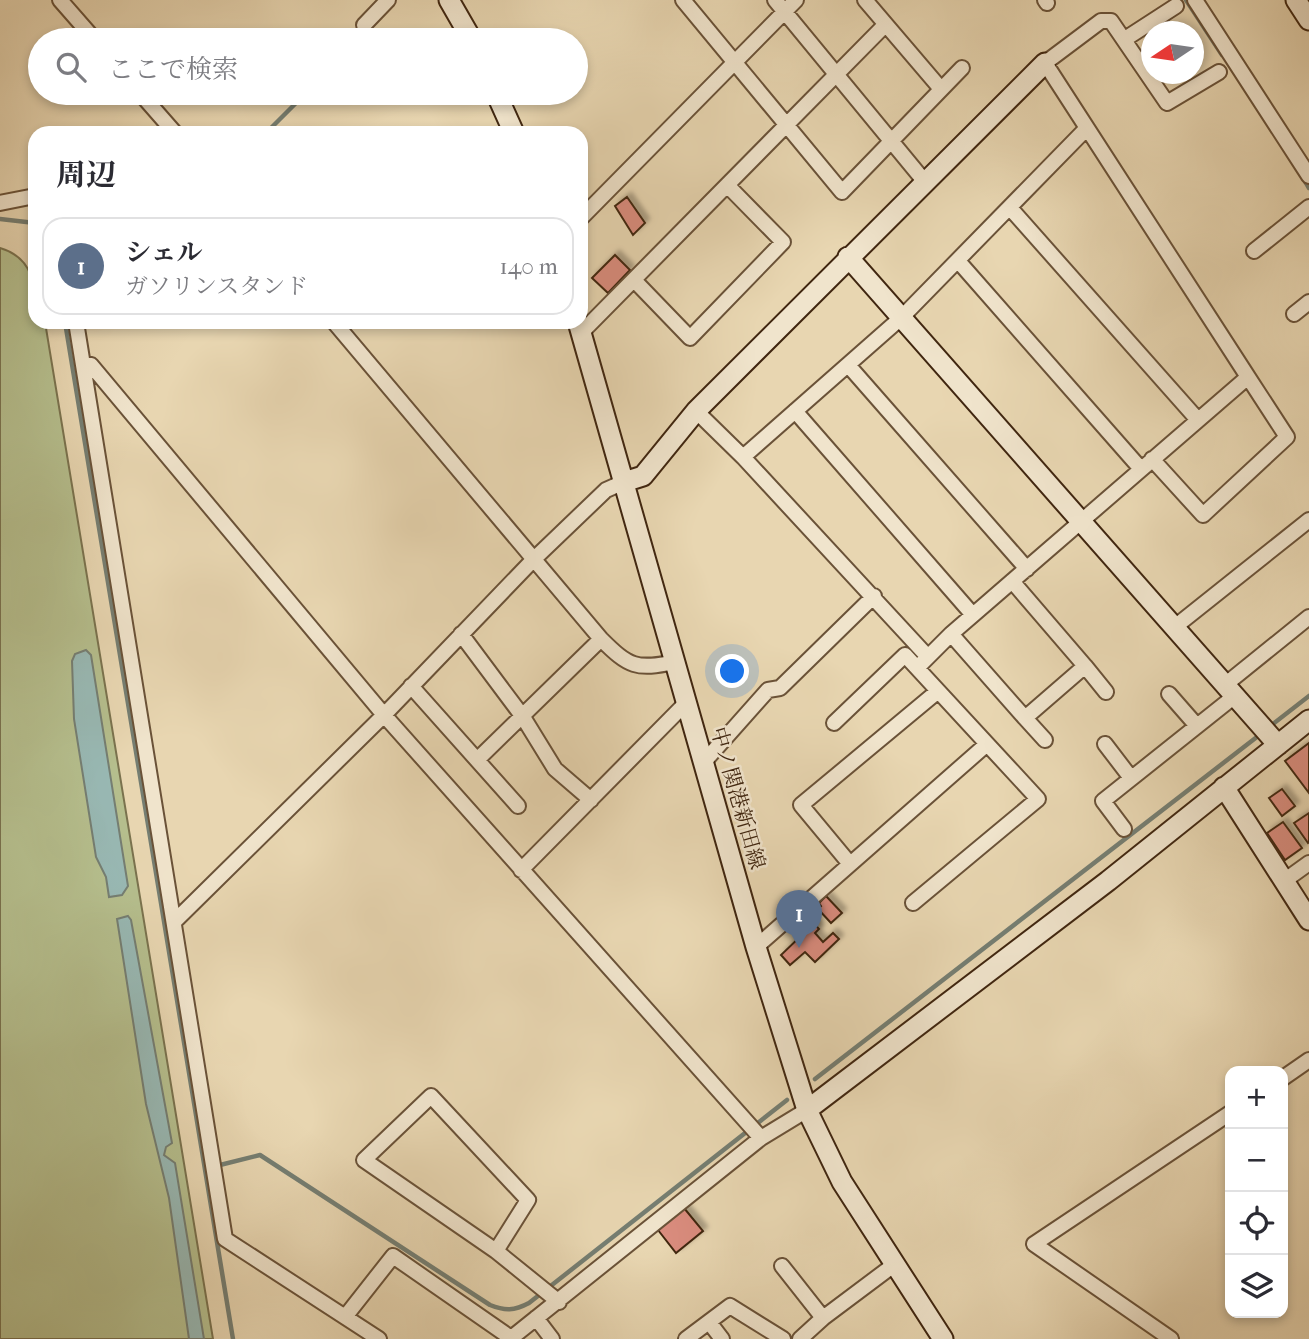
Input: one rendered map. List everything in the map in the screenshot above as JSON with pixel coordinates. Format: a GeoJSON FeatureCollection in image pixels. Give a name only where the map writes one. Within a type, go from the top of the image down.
{"type":"FeatureCollection","features":[{"type":"Feature","properties":{"kind":"street"},"geometry":{"type":"LineString","coordinates":[[60,0],[84,28]]}},
{"type":"Feature","properties":{"kind":"street"},"geometry":{"type":"LineString","coordinates":[[364,25],[388,0]]}},
{"type":"Feature","properties":{"kind":"street"},"geometry":{"type":"LineString","coordinates":[[449,0],[465,28]]}},
{"type":"Feature","properties":{"kind":"street"},"geometry":{"type":"LineString","coordinates":[[683,0],[842,192],[892,143],[961,68]]}},
{"type":"Feature","properties":{"kind":"street"},"geometry":{"type":"LineString","coordinates":[[775,0],[925,182]]}},
{"type":"Feature","properties":{"kind":"street"},"geometry":{"type":"LineString","coordinates":[[588,212],[796,0]]}},
{"type":"Feature","properties":{"kind":"street"},"geometry":{"type":"LineString","coordinates":[[865,0],[941,89]]}},
{"type":"Feature","properties":{"kind":"street"},"geometry":{"type":"LineString","coordinates":[[1195,0],[1309,176]]}},
{"type":"Feature","properties":{"kind":"street"},"geometry":{"type":"LineString","coordinates":[[1296,0],[1309,20]]}},
{"type":"Feature","properties":{"kind":"street"},"geometry":{"type":"LineString","coordinates":[[1125,39],[1176,6]]}},
{"type":"Feature","properties":{"kind":"street"},"geometry":{"type":"LineString","coordinates":[[176,920],[384,715],[533,560],[606,490],[643,476],[696,411],[1045,63],[1101,21],[1111,21],[1167,103],[1219,72]]}},
{"type":"Feature","properties":{"kind":"street"},"geometry":{"type":"LineString","coordinates":[[588,321],[634,280],[886,25]]}},
{"type":"Feature","properties":{"kind":"street"},"geometry":{"type":"LineString","coordinates":[[959,262],[1147,464],[1203,515],[1287,437],[1045,63]]}},
{"type":"Feature","properties":{"kind":"street"},"geometry":{"type":"LineString","coordinates":[[150,105],[169,126]]}},
{"type":"Feature","properties":{"kind":"street"},"geometry":{"type":"LineString","coordinates":[[501,105],[511,126]]}},
{"type":"Feature","properties":{"kind":"street"},"geometry":{"type":"LineString","coordinates":[[743,457],[902,317],[1086,130]]}},
{"type":"Feature","properties":{"kind":"street"},"geometry":{"type":"LineString","coordinates":[[634,280],[690,338],[783,242],[728,186]]}},
{"type":"Feature","properties":{"kind":"street"},"geometry":{"type":"LineString","coordinates":[[0,203],[28,197]]}},
{"type":"Feature","properties":{"kind":"street"},"geometry":{"type":"LineString","coordinates":[[1254,251],[1309,207]]}},
{"type":"Feature","properties":{"kind":"street"},"geometry":{"type":"LineString","coordinates":[[1011,209],[1198,420]]}},
{"type":"Feature","properties":{"kind":"street"},"geometry":{"type":"LineString","coordinates":[[849,257],[1278,745]]}},
{"type":"Feature","properties":{"kind":"street"},"geometry":{"type":"LineString","coordinates":[[1294,314],[1309,302]]}},
{"type":"Feature","properties":{"kind":"street"},"geometry":{"type":"LineString","coordinates":[[77,329],[176,920],[225,1238],[379,1339]]}},
{"type":"Feature","properties":{"kind":"street"},"geometry":{"type":"LineString","coordinates":[[340,329],[601,639],[623,660],[644,668],[675,662]]}},
{"type":"Feature","properties":{"kind":"street","name":"中ノ関港新田線"},"geometry":{"type":"LineString","coordinates":[[580,329],[756,947],[807,1110],[842,1182],[943,1339]]}},
{"type":"Feature","properties":{"kind":"street"},"geometry":{"type":"LineString","coordinates":[[83,364],[91,366],[384,715],[761,1138]]}},
{"type":"Feature","properties":{"kind":"street"},"geometry":{"type":"LineString","coordinates":[[848,365],[1027,569]]}},
{"type":"Feature","properties":{"kind":"street"},"geometry":{"type":"LineString","coordinates":[[917,668],[951,634],[1248,377]]}},
{"type":"Feature","properties":{"kind":"street"},"geometry":{"type":"LineString","coordinates":[[696,411],[743,457],[928,657]]}},
{"type":"Feature","properties":{"kind":"street"},"geometry":{"type":"LineString","coordinates":[[795,411],[973,615]]}},
{"type":"Feature","properties":{"kind":"street"},"geometry":{"type":"LineString","coordinates":[[1176,626],[1309,520]]}},
{"type":"Feature","properties":{"kind":"street"},"geometry":{"type":"LineString","coordinates":[[1012,581],[1106,692]]}},
{"type":"Feature","properties":{"kind":"street"},"geometry":{"type":"LineString","coordinates":[[704,762],[768,690],[780,688],[874,596]]}},
{"type":"Feature","properties":{"kind":"street"},"geometry":{"type":"LineString","coordinates":[[1124,829],[1103,801],[1197,726],[1231,689],[1309,617]]}},
{"type":"Feature","properties":{"kind":"street"},"geometry":{"type":"LineString","coordinates":[[461,634],[523,717],[555,769],[591,800]]}},
{"type":"Feature","properties":{"kind":"street"},"geometry":{"type":"LineString","coordinates":[[951,634],[1045,740]]}},
{"type":"Feature","properties":{"kind":"street"},"geometry":{"type":"LineString","coordinates":[[477,760],[601,639]]}},
{"type":"Feature","properties":{"kind":"street"},"geometry":{"type":"LineString","coordinates":[[834,723],[905,655],[1038,799],[913,903]]}},
{"type":"Feature","properties":{"kind":"street"},"geometry":{"type":"LineString","coordinates":[[1025,718],[1085,666]]}},
{"type":"Feature","properties":{"kind":"street"},"geometry":{"type":"LineString","coordinates":[[411,686],[518,807]]}},
{"type":"Feature","properties":{"kind":"street"},"geometry":{"type":"LineString","coordinates":[[850,864],[801,805],[938,691]]}},
{"type":"Feature","properties":{"kind":"street"},"geometry":{"type":"LineString","coordinates":[[1169,694],[1197,726]]}},
{"type":"Feature","properties":{"kind":"street"},"geometry":{"type":"LineString","coordinates":[[521,870],[687,702]]}},
{"type":"Feature","properties":{"kind":"street"},"geometry":{"type":"LineString","coordinates":[[345,1317],[393,1256],[511,1338],[761,1138],[807,1110],[1097,890],[1309,720]]}},
{"type":"Feature","properties":{"kind":"street"},"geometry":{"type":"LineString","coordinates":[[756,947],[987,744]]}},
{"type":"Feature","properties":{"kind":"street"},"geometry":{"type":"LineString","coordinates":[[1105,744],[1131,778]]}},
{"type":"Feature","properties":{"kind":"street"},"geometry":{"type":"LineString","coordinates":[[1224,787],[1309,920]]}},
{"type":"Feature","properties":{"kind":"street"},"geometry":{"type":"LineString","coordinates":[[1283,881],[1309,863]]}},
{"type":"Feature","properties":{"kind":"street"},"geometry":{"type":"LineString","coordinates":[[1288,1075],[1309,1060]]}},
{"type":"Feature","properties":{"kind":"street"},"geometry":{"type":"LineString","coordinates":[[496,1251],[528,1200],[431,1096],[359,1166],[496,1251],[559,1302]]}},
{"type":"Feature","properties":{"kind":"street"},"geometry":{"type":"LineString","coordinates":[[1171,1339],[1034,1244],[1225,1116]]}},
{"type":"Feature","properties":{"kind":"street"},"geometry":{"type":"LineString","coordinates":[[800,1339],[823,1318],[895,1264]]}},
{"type":"Feature","properties":{"kind":"street"},"geometry":{"type":"LineString","coordinates":[[782,1266],[823,1318]]}},
{"type":"Feature","properties":{"kind":"street"},"geometry":{"type":"LineString","coordinates":[[686,1339],[730,1306],[783,1339]]}},
{"type":"Feature","properties":{"kind":"street"},"geometry":{"type":"LineString","coordinates":[[536,1318],[552,1339]]}},
{"type":"Feature","properties":{"kind":"street"},"geometry":{"type":"LineString","coordinates":[[709,1322],[722,1339]]}},
{"type":"Feature","properties":{"kind":"green space"},"geometry":{"type":"Polygon","coordinates":[[[0,248],[21,260],[28,270],[28,329],[46,329],[213,1339],[0,1339],[0,248]]]}},
{"type":"Feature","properties":{"kind":"water"},"geometry":{"type":"Polygon","coordinates":[[[86,650],[91,655],[128,886],[122,895],[109,897],[106,877],[96,857],[74,719],[72,661],[75,654],[86,650]]]}},
{"type":"Feature","properties":{"kind":"water"},"geometry":{"type":"Polygon","coordinates":[[[128,916],[131,920],[172,1143],[166,1147],[164,1155],[175,1163],[204,1339],[189,1339],[169,1198],[146,1104],[117,919],[128,916]]]}},
{"type":"Feature","properties":{"kind":"building"},"geometry":{"type":"Polygon","coordinates":[[[627,197],[645,223],[633,235],[615,206],[627,197]]]}},
{"type":"Feature","properties":{"kind":"building"},"geometry":{"type":"Polygon","coordinates":[[[615,255],[630,270],[608,293],[592,278],[615,255]]]}},
{"type":"Feature","properties":{"kind":"building"},"geometry":{"type":"Polygon","coordinates":[[[1309,743],[1309,793],[1285,761],[1309,743]]]}},
{"type":"Feature","properties":{"kind":"building"},"geometry":{"type":"Polygon","coordinates":[[[1282,789],[1295,806],[1282,816],[1269,798],[1282,789]]]}},
{"type":"Feature","properties":{"kind":"building"},"geometry":{"type":"Polygon","coordinates":[[[1309,813],[1309,842],[1308,843],[1294,823],[1309,813]]]}},
{"type":"Feature","properties":{"kind":"building"},"geometry":{"type":"Polygon","coordinates":[[[1283,822],[1302,848],[1285,860],[1267,833],[1283,822]]]}},
{"type":"Feature","properties":{"kind":"building"},"geometry":{"type":"Polygon","coordinates":[[[826,896],[842,913],[831,923],[818,909],[821,906],[819,903],[826,896]]]}},
{"type":"Feature","properties":{"kind":"building"},"geometry":{"type":"Polygon","coordinates":[[[806,915],[819,929],[815,933],[823,942],[833,933],[839,939],[815,962],[805,952],[790,965],[781,955],[804,933],[801,930],[806,925],[801,919],[806,915]]]}},
{"type":"Feature","properties":{"kind":"building"},"geometry":{"type":"Polygon","coordinates":[[[684,1208],[703,1231],[676,1253],[658,1230],[684,1208]]]}},
{"type":"Feature","properties":{"kind":"waterway"},"geometry":{"type":"LineString","coordinates":[[1186,0],[1222,55]]}},
{"type":"Feature","properties":{"kind":"waterway"},"geometry":{"type":"LineString","coordinates":[[273,126],[294,105]]}},
{"type":"Feature","properties":{"kind":"waterway"},"geometry":{"type":"LineString","coordinates":[[1302,176],[1309,188]]}},
{"type":"Feature","properties":{"kind":"waterway"},"geometry":{"type":"LineString","coordinates":[[0,219],[28,222]]}},
{"type":"Feature","properties":{"kind":"waterway"},"geometry":{"type":"LineString","coordinates":[[66,329],[233,1339]]}},
{"type":"Feature","properties":{"kind":"waterway"},"geometry":{"type":"LineString","coordinates":[[1269,727],[1309,696]]}},
{"type":"Feature","properties":{"kind":"waterway"},"geometry":{"type":"LineString","coordinates":[[815,1079],[1262,733]]}},
{"type":"Feature","properties":{"kind":"waterway"},"geometry":{"type":"LineString","coordinates":[[216,1166],[260,1155],[490,1305],[514,1309],[529,1303],[787,1100]]}},
{"type":"Feature","properties":{"kind":"place","name":"シェル"},"geometry":{"type":"Point","coordinates":[799,948]}}]}
